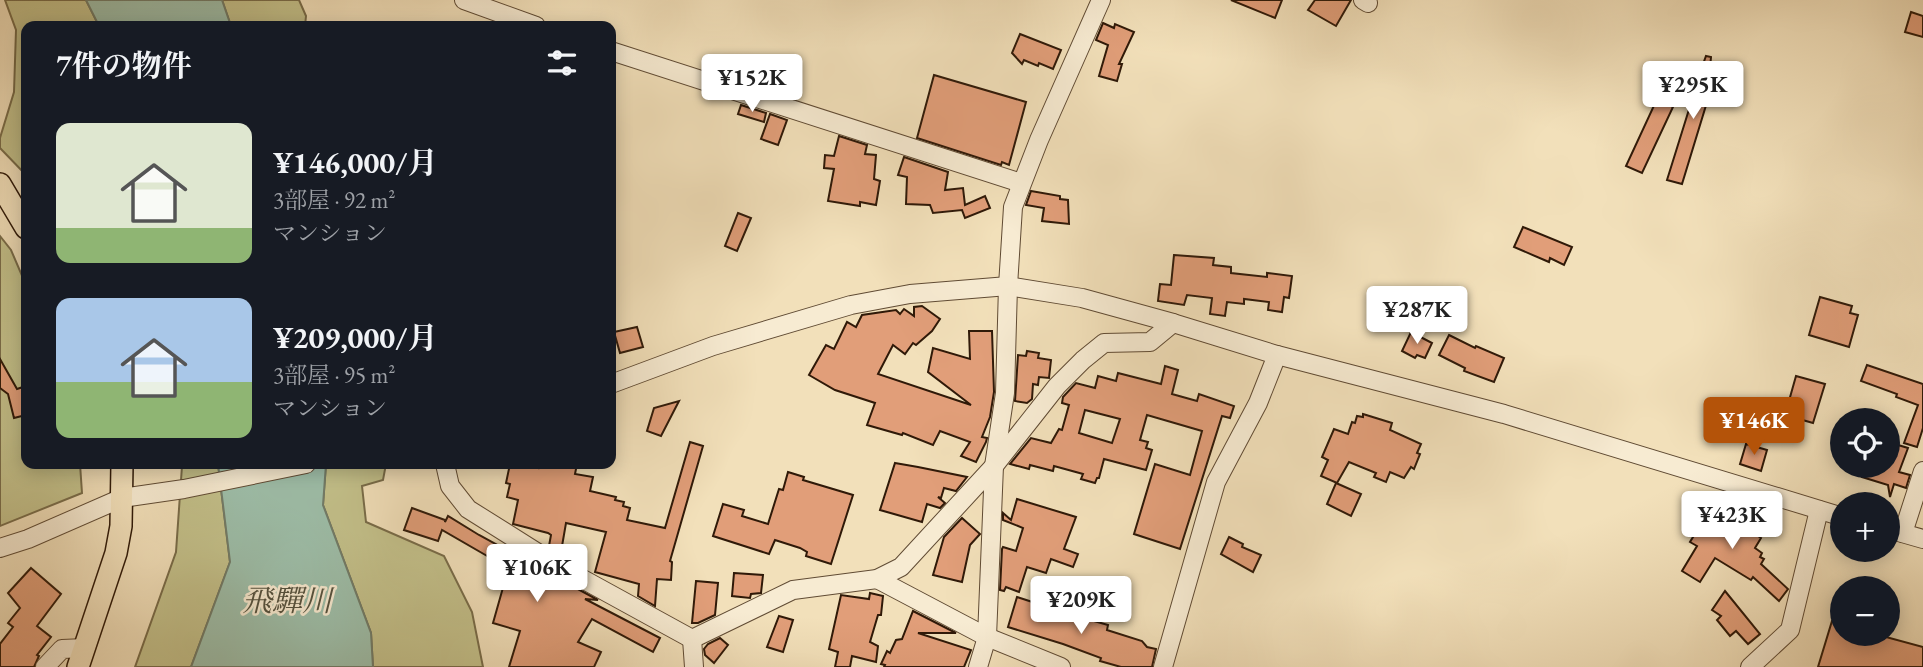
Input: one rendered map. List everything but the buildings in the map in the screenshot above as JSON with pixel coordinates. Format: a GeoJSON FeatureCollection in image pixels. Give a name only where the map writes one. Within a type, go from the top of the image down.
{"type":"FeatureCollection","features":[{"type":"Feature","properties":{"kind":"main road"},"geometry":{"type":"LineString","coordinates":[[0,184],[21,220]]}},
{"type":"Feature","properties":{"kind":"main road"},"geometry":{"type":"LineString","coordinates":[[81,657],[116,554],[121,526],[122,469]]}},
{"type":"Feature","properties":{"kind":"street"},"geometry":{"type":"LineString","coordinates":[[464,0],[522,21]]}},
{"type":"Feature","properties":{"kind":"street"},"geometry":{"type":"LineString","coordinates":[[978,667],[987,637],[994,466],[1005,393],[1013,207],[1101,0]]}},
{"type":"Feature","properties":{"kind":"street"},"geometry":{"type":"LineString","coordinates":[[616,53],[1021,183]]}},
{"type":"Feature","properties":{"kind":"street"},"geometry":{"type":"LineString","coordinates":[[616,382],[713,345],[851,305],[910,295],[1008,286],[1082,298],[1277,355],[1504,414],[1830,513]]}},
{"type":"Feature","properties":{"kind":"street"},"geometry":{"type":"LineString","coordinates":[[692,639],[793,590],[877,579],[901,567],[994,466],[1057,386],[1083,360],[1104,343],[1150,342],[1173,323]]}},
{"type":"Feature","properties":{"kind":"street"},"geometry":{"type":"LineString","coordinates":[[1163,667],[1216,482],[1258,403],[1277,355]]}},
{"type":"Feature","properties":{"kind":"street"},"geometry":{"type":"LineString","coordinates":[[0,548],[122,498],[184,489],[282,469]]}},
{"type":"Feature","properties":{"kind":"street"},"geometry":{"type":"LineString","coordinates":[[446,469],[450,486],[468,509],[547,559],[692,639]]}},
{"type":"Feature","properties":{"kind":"street"},"geometry":{"type":"LineString","coordinates":[[1900,520],[1923,471]]}},
{"type":"Feature","properties":{"kind":"street"},"geometry":{"type":"LineString","coordinates":[[1750,667],[1790,631],[1819,510]]}},
{"type":"Feature","properties":{"kind":"street"},"geometry":{"type":"LineString","coordinates":[[1900,532],[1923,539]]}},
{"type":"Feature","properties":{"kind":"street"},"geometry":{"type":"LineString","coordinates":[[0,554],[28,538]]}},
{"type":"Feature","properties":{"kind":"street"},"geometry":{"type":"LineString","coordinates":[[877,579],[987,637],[1060,667]]}},
{"type":"Feature","properties":{"kind":"street"},"geometry":{"type":"LineString","coordinates":[[692,639],[694,667]]}},
{"type":"Feature","properties":{"kind":"street"},"geometry":{"type":"LineString","coordinates":[[45,667],[62,649],[81,657]]}},
{"type":"Feature","properties":{"kind":"shaded area"},"geometry":{"type":"Polygon","coordinates":[[[5,0],[86,0],[96,21],[21,21],[21,170],[0,148],[0,138],[14,92],[16,30],[5,0]]]}},
{"type":"Feature","properties":{"kind":"shaded area"},"geometry":{"type":"Polygon","coordinates":[[[222,0],[299,0],[306,16],[306,21],[229,21],[222,0]]]}},
{"type":"Feature","properties":{"kind":"shaded area"},"geometry":{"type":"Polygon","coordinates":[[[0,236],[11,250],[21,273],[21,469],[80,469],[82,493],[0,526],[0,236]]]}},
{"type":"Feature","properties":{"kind":"shaded area"},"geometry":{"type":"Polygon","coordinates":[[[182,469],[219,469],[230,562],[191,667],[135,667],[176,552],[182,469]]]}},
{"type":"Feature","properties":{"kind":"shaded area"},"geometry":{"type":"Polygon","coordinates":[[[326,469],[385,469],[383,480],[362,486],[366,522],[444,556],[472,612],[483,667],[373,667],[371,633],[323,505],[326,469]]]}},
{"type":"Feature","properties":{"kind":"water"},"geometry":{"type":"Polygon","coordinates":[[[86,0],[222,0],[229,21],[96,21],[86,0]]]}},
{"type":"Feature","properties":{"kind":"water","name":"飛驒川"},"geometry":{"type":"Polygon","coordinates":[[[219,469],[326,469],[323,505],[371,633],[373,667],[191,667],[230,562],[219,469]]]}}]}
